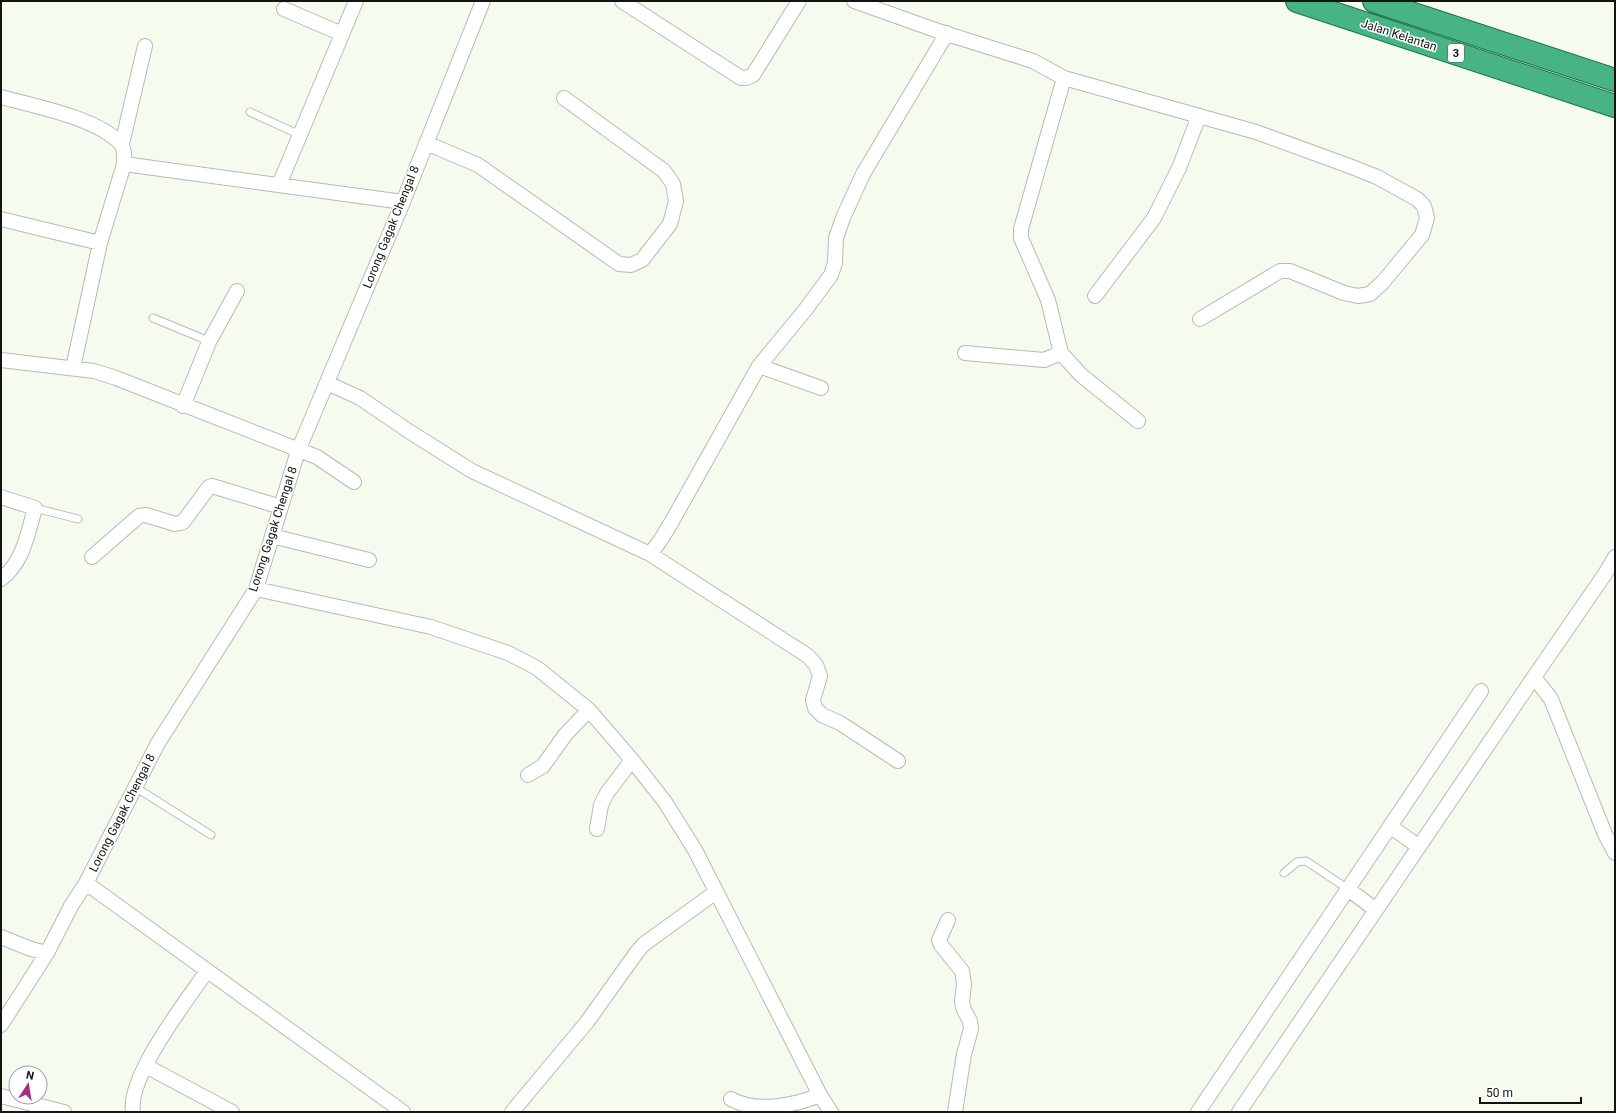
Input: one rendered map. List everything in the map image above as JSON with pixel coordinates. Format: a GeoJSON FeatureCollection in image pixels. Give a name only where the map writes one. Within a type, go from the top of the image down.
{"type":"FeatureCollection","features":[{"type":"Feature","properties":{"kind":"highway","name":"Jalan Kelantan"},"geometry":{"type":"LineString","coordinates":[[1297,1],[1615,106]]}},
{"type":"Feature","properties":{"kind":"highway","name":"Jalan Kelantan"},"geometry":{"type":"LineString","coordinates":[[1374,1],[1615,80]]}},
{"type":"Feature","properties":{"kind":"street"},"geometry":{"type":"LineString","coordinates":[[279,185],[356,1]]}},
{"type":"Feature","properties":{"kind":"street","name":"Lorong Gagak Chengal 8"},"geometry":{"type":"LineString","coordinates":[[1,1024],[40,951],[86,883],[158,743],[256,589],[298,451],[403,202],[483,1]]}},
{"type":"Feature","properties":{"kind":"street"},"geometry":{"type":"LineString","coordinates":[[628,2],[740,78],[746,78],[753,75],[799,1]]}},
{"type":"Feature","properties":{"kind":"street"},"geometry":{"type":"LineString","coordinates":[[854,1],[1033,61],[1064,78],[1256,132],[1377,177],[1417,199],[1424,206],[1427,218],[1422,235],[1383,282],[1370,294],[1358,296],[1344,293],[1290,271],[1280,271],[1200,319]]}},
{"type":"Feature","properties":{"kind":"street"},"geometry":{"type":"LineString","coordinates":[[284,9],[342,34]]}},
{"type":"Feature","properties":{"kind":"street"},"geometry":{"type":"LineString","coordinates":[[650,554],[671,523],[759,366],[806,309],[831,275],[835,263],[836,238],[842,218],[863,174],[947,33]]}},
{"type":"Feature","properties":{"kind":"street"},"geometry":{"type":"LineString","coordinates":[[73,368],[100,243],[124,164],[122,144],[145,46]]}},
{"type":"Feature","properties":{"kind":"street"},"geometry":{"type":"LineString","coordinates":[[1064,78],[1021,229],[1021,238],[1048,300],[1061,352],[1081,376],[1138,421]]}},
{"type":"Feature","properties":{"kind":"street"},"geometry":{"type":"LineString","coordinates":[[1,97],[88,123],[106,132],[122,144]]}},
{"type":"Feature","properties":{"kind":"street"},"geometry":{"type":"LineString","coordinates":[[426,143],[478,166],[619,264],[631,265],[642,260],[670,224],[676,201],[673,184],[664,171],[564,98]]}},
{"type":"Feature","properties":{"kind":"street"},"geometry":{"type":"LineString","coordinates":[[1095,296],[1154,218],[1179,168],[1199,116]]}},
{"type":"Feature","properties":{"kind":"street"},"geometry":{"type":"LineString","coordinates":[[124,164],[403,202]]}},
{"type":"Feature","properties":{"kind":"street"},"geometry":{"type":"LineString","coordinates":[[1,219],[100,243]]}},
{"type":"Feature","properties":{"kind":"street"},"geometry":{"type":"LineString","coordinates":[[183,406],[209,342],[237,291]]}},
{"type":"Feature","properties":{"kind":"street"},"geometry":{"type":"LineString","coordinates":[[965,353],[1044,360],[1061,352]]}},
{"type":"Feature","properties":{"kind":"street"},"geometry":{"type":"LineString","coordinates":[[1,360],[94,371],[116,378],[324,461],[354,482]]}},
{"type":"Feature","properties":{"kind":"street"},"geometry":{"type":"LineString","coordinates":[[759,366],[821,388]]}},
{"type":"Feature","properties":{"kind":"street"},"geometry":{"type":"LineString","coordinates":[[327,382],[360,398],[472,471],[650,554],[808,656],[816,665],[820,676],[813,700],[815,708],[822,715],[840,723],[898,761]]}},
{"type":"Feature","properties":{"kind":"street"},"geometry":{"type":"LineString","coordinates":[[92,557],[140,516],[146,515],[175,524],[183,522],[209,487],[212,486],[281,507]]}},
{"type":"Feature","properties":{"kind":"street"},"geometry":{"type":"LineString","coordinates":[[1,497],[35,508],[19,559],[9,573],[1,579]]}},
{"type":"Feature","properties":{"kind":"street"},"geometry":{"type":"LineString","coordinates":[[272,536],[369,560]]}},
{"type":"Feature","properties":{"kind":"street"},"geometry":{"type":"LineString","coordinates":[[1239,1112],[1534,677],[1610,577],[1615,557]]}},
{"type":"Feature","properties":{"kind":"street"},"geometry":{"type":"LineString","coordinates":[[256,589],[431,627],[508,653],[537,668],[589,710],[632,760],[665,802],[695,850],[820,1095],[831,1112]]}},
{"type":"Feature","properties":{"kind":"street"},"geometry":{"type":"LineString","coordinates":[[1534,677],[1551,699],[1605,834],[1615,853]]}},
{"type":"Feature","properties":{"kind":"street"},"geometry":{"type":"LineString","coordinates":[[1198,1112],[1481,691]]}},
{"type":"Feature","properties":{"kind":"street"},"geometry":{"type":"LineString","coordinates":[[528,775],[544,766],[565,735],[589,710]]}},
{"type":"Feature","properties":{"kind":"street"},"geometry":{"type":"LineString","coordinates":[[597,829],[601,805],[606,793],[632,760]]}},
{"type":"Feature","properties":{"kind":"street"},"geometry":{"type":"LineString","coordinates":[[1390,826],[1419,847]]}},
{"type":"Feature","properties":{"kind":"street"},"geometry":{"type":"LineString","coordinates":[[86,883],[403,1112]]}},
{"type":"Feature","properties":{"kind":"street"},"geometry":{"type":"LineString","coordinates":[[1348,889],[1376,910]]}},
{"type":"Feature","properties":{"kind":"street"},"geometry":{"type":"LineString","coordinates":[[512,1112],[587,1022],[644,944],[716,892]]}},
{"type":"Feature","properties":{"kind":"street"},"geometry":{"type":"LineString","coordinates":[[948,920],[939,940],[941,945],[962,971],[964,984],[962,1002],[964,1010],[970,1021],[971,1029],[964,1054],[955,1112]]}},
{"type":"Feature","properties":{"kind":"street"},"geometry":{"type":"LineString","coordinates":[[1,936],[40,951]]}},
{"type":"Feature","properties":{"kind":"street"},"geometry":{"type":"LineString","coordinates":[[131,1111],[133,1100],[153,1050],[207,970]]}},
{"type":"Feature","properties":{"kind":"street"},"geometry":{"type":"LineString","coordinates":[[146,1066],[232,1112]]}},
{"type":"Feature","properties":{"kind":"street"},"geometry":{"type":"LineString","coordinates":[[731,1099],[740,1105],[758,1108],[794,1104],[820,1095]]}},
{"type":"Feature","properties":{"kind":"street"},"geometry":{"type":"LineString","coordinates":[[1,1096],[64,1112]]}},
{"type":"Feature","properties":{"kind":"lane"},"geometry":{"type":"LineString","coordinates":[[250,112],[300,135]]}},
{"type":"Feature","properties":{"kind":"lane"},"geometry":{"type":"LineString","coordinates":[[153,318],[209,342]]}},
{"type":"Feature","properties":{"kind":"lane"},"geometry":{"type":"LineString","coordinates":[[35,508],[78,519]]}},
{"type":"Feature","properties":{"kind":"lane"},"geometry":{"type":"LineString","coordinates":[[135,787],[211,835]]}},
{"type":"Feature","properties":{"kind":"lane"},"geometry":{"type":"LineString","coordinates":[[1284,873],[1297,862],[1306,861],[1348,889]]}}]}
